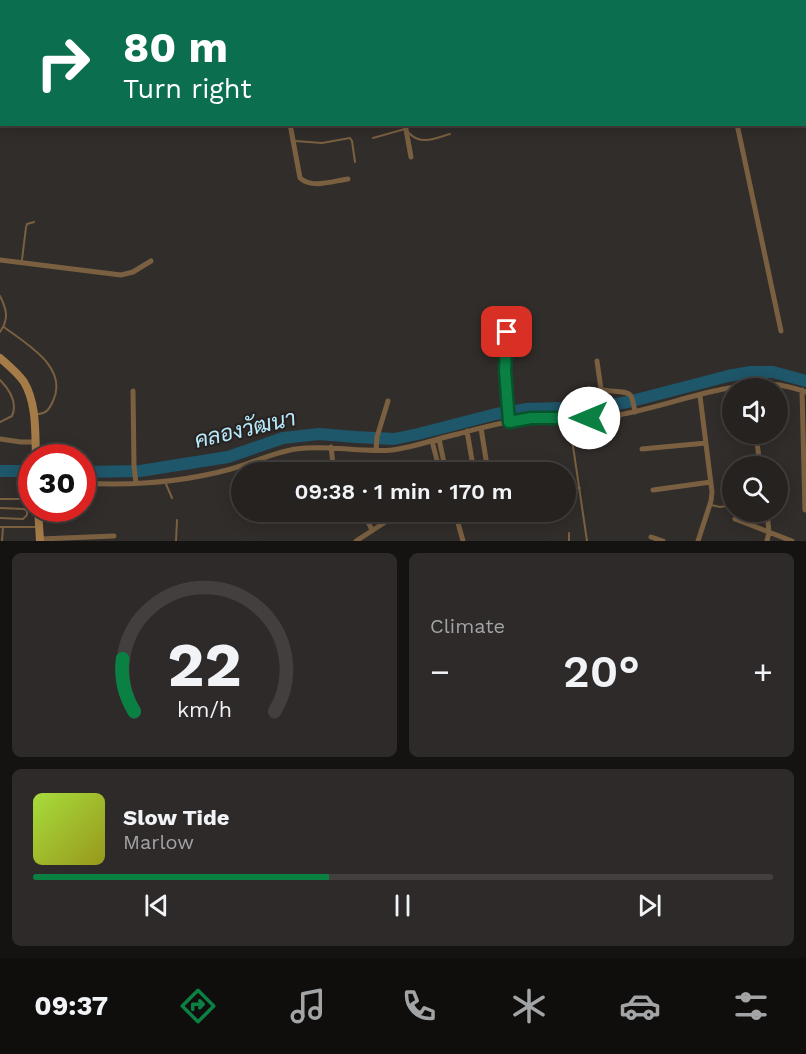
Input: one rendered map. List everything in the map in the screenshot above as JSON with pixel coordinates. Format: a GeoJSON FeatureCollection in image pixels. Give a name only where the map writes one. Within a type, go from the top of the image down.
{"type":"FeatureCollection","features":[{"type":"Feature","properties":{"kind":"main road"},"geometry":{"type":"LineString","coordinates":[[0,358],[23,380],[31,399],[35,442]]}},
{"type":"Feature","properties":{"kind":"main road"},"geometry":{"type":"LineString","coordinates":[[39,522],[40,540]]}},
{"type":"Feature","properties":{"kind":"street"},"geometry":{"type":"LineString","coordinates":[[290,126],[300,178],[306,183],[313,184],[348,179]]}},
{"type":"Feature","properties":{"kind":"street"},"geometry":{"type":"LineString","coordinates":[[737,126],[780,331]]}},
{"type":"Feature","properties":{"kind":"street"},"geometry":{"type":"LineString","coordinates":[[405,127],[411,157]]}},
{"type":"Feature","properties":{"kind":"street"},"geometry":{"type":"LineString","coordinates":[[0,260],[121,275],[133,272],[151,261]]}},
{"type":"Feature","properties":{"kind":"street"},"geometry":{"type":"LineString","coordinates":[[507,332],[505,370],[508,419]]}},
{"type":"Feature","properties":{"kind":"street"},"geometry":{"type":"LineString","coordinates":[[597,361],[601,389],[609,392],[623,392],[631,396],[634,408]]}},
{"type":"Feature","properties":{"kind":"street"},"geometry":{"type":"LineString","coordinates":[[788,387],[804,391],[805,510]]}},
{"type":"Feature","properties":{"kind":"street"},"geometry":{"type":"LineString","coordinates":[[133,391],[136,483]]}},
{"type":"Feature","properties":{"kind":"street"},"geometry":{"type":"LineString","coordinates":[[96,483],[165,481],[229,469],[293,449],[406,448],[508,419],[601,418],[634,408],[722,392]]}},
{"type":"Feature","properties":{"kind":"street"},"geometry":{"type":"LineString","coordinates":[[698,541],[712,497],[700,396]]}},
{"type":"Feature","properties":{"kind":"street"},"geometry":{"type":"LineString","coordinates":[[376,448],[388,401]]}},
{"type":"Feature","properties":{"kind":"street"},"geometry":{"type":"LineString","coordinates":[[481,428],[486,462]]}},
{"type":"Feature","properties":{"kind":"street"},"geometry":{"type":"LineString","coordinates":[[467,431],[472,462]]}},
{"type":"Feature","properties":{"kind":"street"},"geometry":{"type":"LineString","coordinates":[[0,439],[35,442]]}},
{"type":"Feature","properties":{"kind":"street"},"geometry":{"type":"LineString","coordinates":[[436,440],[439,462]]}},
{"type":"Feature","properties":{"kind":"street"},"geometry":{"type":"LineString","coordinates":[[436,440],[443,462]]}},
{"type":"Feature","properties":{"kind":"street"},"geometry":{"type":"LineString","coordinates":[[642,449],[706,443]]}},
{"type":"Feature","properties":{"kind":"street"},"geometry":{"type":"LineString","coordinates":[[331,447],[333,462]]}},
{"type":"Feature","properties":{"kind":"street"},"geometry":{"type":"LineString","coordinates":[[653,490],[711,483]]}},
{"type":"Feature","properties":{"kind":"street"},"geometry":{"type":"LineString","coordinates":[[368,522],[372,530]]}},
{"type":"Feature","properties":{"kind":"street"},"geometry":{"type":"LineString","coordinates":[[356,541],[385,522]]}},
{"type":"Feature","properties":{"kind":"street"},"geometry":{"type":"LineString","coordinates":[[458,522],[463,541]]}},
{"type":"Feature","properties":{"kind":"street"},"geometry":{"type":"LineString","coordinates":[[743,522],[792,541]]}},
{"type":"Feature","properties":{"kind":"street"},"geometry":{"type":"LineString","coordinates":[[767,541],[768,522]]}},
{"type":"Feature","properties":{"kind":"street"},"geometry":{"type":"LineString","coordinates":[[40,540],[114,536]]}},
{"type":"Feature","properties":{"kind":"street"},"geometry":{"type":"LineString","coordinates":[[651,537],[663,541]]}},
{"type":"Feature","properties":{"kind":"lane"},"geometry":{"type":"LineString","coordinates":[[373,138],[405,127],[416,140],[422,141],[450,134]]}},
{"type":"Feature","properties":{"kind":"lane"},"geometry":{"type":"LineString","coordinates":[[292,141],[322,143],[350,138],[355,162]]}},
{"type":"Feature","properties":{"kind":"lane"},"geometry":{"type":"LineString","coordinates":[[22,263],[26,227],[27,224],[34,222]]}},
{"type":"Feature","properties":{"kind":"lane"},"geometry":{"type":"LineString","coordinates":[[0,296],[7,315],[0,332]]}},
{"type":"Feature","properties":{"kind":"lane"},"geometry":{"type":"LineString","coordinates":[[4,327],[43,356],[52,369],[56,383],[56,396],[47,411],[43,414],[33,414]]}},
{"type":"Feature","properties":{"kind":"lane"},"geometry":{"type":"LineString","coordinates":[[0,380],[8,388],[15,405],[12,416],[0,422]]}},
{"type":"Feature","properties":{"kind":"lane"},"geometry":{"type":"LineString","coordinates":[[569,419],[587,541]]}},
{"type":"Feature","properties":{"kind":"lane"},"geometry":{"type":"LineString","coordinates":[[165,481],[172,498]]}},
{"type":"Feature","properties":{"kind":"lane"},"geometry":{"type":"LineString","coordinates":[[0,499],[18,499]]}},
{"type":"Feature","properties":{"kind":"lane"},"geometry":{"type":"LineString","coordinates":[[710,505],[722,507]]}},
{"type":"Feature","properties":{"kind":"lane"},"geometry":{"type":"LineString","coordinates":[[0,508],[27,511],[23,519],[0,518]]}},
{"type":"Feature","properties":{"kind":"lane"},"geometry":{"type":"LineString","coordinates":[[176,541],[177,520]]}},
{"type":"Feature","properties":{"kind":"lane"},"geometry":{"type":"LineString","coordinates":[[2,541],[1,527],[39,527]]}},
{"type":"Feature","properties":{"kind":"lane"},"geometry":{"type":"LineString","coordinates":[[569,533],[569,541]]}},
{"type":"Feature","properties":{"kind":"waterway","name":"คลองวัฒนา"},"geometry":{"type":"LineString","coordinates":[[96,472],[140,471],[228,457],[283,438],[319,434],[394,439],[496,414],[527,409],[598,407],[628,402],[751,372],[773,372],[806,381]]}},
{"type":"Feature","properties":{"kind":"waterway","name":"คลองวัฒนา"},"geometry":{"type":"LineString","coordinates":[[0,471],[18,471]]}},
{"type":"Feature","properties":{"kind":"route"},"geometry":{"type":"LineString","coordinates":[[507,332],[505,370],[509,422],[531,418],[589,418]]}}]}
